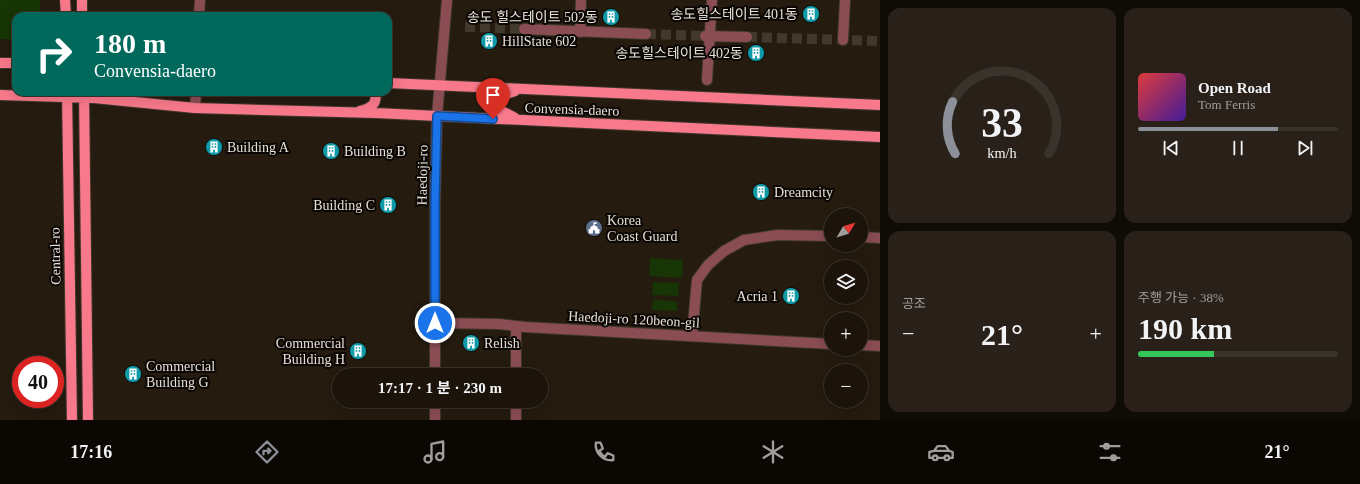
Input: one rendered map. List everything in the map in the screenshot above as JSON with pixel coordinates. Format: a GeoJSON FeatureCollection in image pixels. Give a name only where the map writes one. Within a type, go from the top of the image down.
{"type":"FeatureCollection","features":[{"type":"Feature","properties":{"kind":"main road"},"geometry":{"type":"LineString","coordinates":[[65,0],[66,12]]}},
{"type":"Feature","properties":{"kind":"main road"},"geometry":{"type":"LineString","coordinates":[[82,0],[82,12]]}},
{"type":"Feature","properties":{"kind":"main road"},"geometry":{"type":"LineString","coordinates":[[0,62],[12,63]]}},
{"type":"Feature","properties":{"kind":"main road","name":"Convensia-daero"},"geometry":{"type":"LineString","coordinates":[[392,83],[880,105]]}},
{"type":"Feature","properties":{"kind":"main road"},"geometry":{"type":"LineString","coordinates":[[523,120],[510,116],[500,110],[498,107],[498,101],[501,96],[508,92],[526,89]]}},
{"type":"Feature","properties":{"kind":"main road","name":"Convensia-daero"},"geometry":{"type":"LineString","coordinates":[[0,95],[12,95]]}},
{"type":"Feature","properties":{"kind":"main road","name":"Central-ro"},"geometry":{"type":"LineString","coordinates":[[67,96],[72,420]]}},
{"type":"Feature","properties":{"kind":"main road"},"geometry":{"type":"LineString","coordinates":[[84,96],[88,420]]}},
{"type":"Feature","properties":{"kind":"main road","name":"Convensia-daero"},"geometry":{"type":"LineString","coordinates":[[93,96],[195,108],[437,116],[880,137]]}},
{"type":"Feature","properties":{"kind":"main road"},"geometry":{"type":"LineString","coordinates":[[354,113],[369,109],[373,106],[376,100],[376,96]]}},
{"type":"Feature","properties":{"kind":"street"},"geometry":{"type":"LineString","coordinates":[[199,12],[200,0]]}},
{"type":"Feature","properties":{"kind":"street","name":"Haedoji-ro"},"geometry":{"type":"LineString","coordinates":[[435,368],[435,202],[437,116],[447,0]]}},
{"type":"Feature","properties":{"kind":"street"},"geometry":{"type":"LineString","coordinates":[[580,32],[581,0]]}},
{"type":"Feature","properties":{"kind":"street"},"geometry":{"type":"LineString","coordinates":[[707,80],[712,0]]}},
{"type":"Feature","properties":{"kind":"street"},"geometry":{"type":"LineString","coordinates":[[843,40],[844,0]]}},
{"type":"Feature","properties":{"kind":"street"},"geometry":{"type":"LineString","coordinates":[[524,29],[646,34]]}},
{"type":"Feature","properties":{"kind":"street"},"geometry":{"type":"LineString","coordinates":[[705,36],[747,37]]}},
{"type":"Feature","properties":{"kind":"street"},"geometry":{"type":"LineString","coordinates":[[195,108],[196,96]]}},
{"type":"Feature","properties":{"kind":"street"},"geometry":{"type":"LineString","coordinates":[[692,336],[697,280],[708,265],[724,250],[744,240],[777,235],[824,236]]}},
{"type":"Feature","properties":{"kind":"street"},"geometry":{"type":"LineString","coordinates":[[868,237],[880,238]]}},
{"type":"Feature","properties":{"kind":"street","name":"Haedoji-ro 120beon-gil"},"geometry":{"type":"LineString","coordinates":[[435,323],[480,323],[824,344]]}},
{"type":"Feature","properties":{"kind":"street"},"geometry":{"type":"LineString","coordinates":[[516,326],[516,368]]}},
{"type":"Feature","properties":{"kind":"street"},"geometry":{"type":"LineString","coordinates":[[868,345],[880,346]]}},
{"type":"Feature","properties":{"kind":"street"},"geometry":{"type":"LineString","coordinates":[[435,408],[436,420]]}},
{"type":"Feature","properties":{"kind":"street"},"geometry":{"type":"LineString","coordinates":[[516,408],[516,420]]}},
{"type":"Feature","properties":{"kind":"green space"},"geometry":{"type":"Polygon","coordinates":[[[0,0],[40,0],[40,12],[12,12],[12,40],[0,39],[0,0]]]}},
{"type":"Feature","properties":{"kind":"green space"},"geometry":{"type":"Polygon","coordinates":[[[650,258],[683,260],[682,278],[649,276],[650,258]]]}},
{"type":"Feature","properties":{"kind":"green space"},"geometry":{"type":"Polygon","coordinates":[[[653,282],[679,283],[678,296],[652,295],[653,282]]]}},
{"type":"Feature","properties":{"kind":"green space"},"geometry":{"type":"Polygon","coordinates":[[[653,300],[677,301],[677,311],[652,310],[653,300]]]}},
{"type":"Feature","properties":{"kind":"tunnel"},"geometry":{"type":"LineString","coordinates":[[465,27],[524,29]]}},
{"type":"Feature","properties":{"kind":"tunnel"},"geometry":{"type":"LineString","coordinates":[[646,34],[705,36]]}},
{"type":"Feature","properties":{"kind":"tunnel"},"geometry":{"type":"LineString","coordinates":[[747,37],[880,41]]}},
{"type":"Feature","properties":{"kind":"place","name":"송도힐스테이트 401동"},"geometry":{"type":"Point","coordinates":[811,14]}},
{"type":"Feature","properties":{"kind":"place","name":"송도 힐스테이트 502동"},"geometry":{"type":"Point","coordinates":[611,17]}},
{"type":"Feature","properties":{"kind":"place","name":"HillState 602"},"geometry":{"type":"Point","coordinates":[489,41]}},
{"type":"Feature","properties":{"kind":"place","name":"송도힐스테이트 402동"},"geometry":{"type":"Point","coordinates":[756,53]}},
{"type":"Feature","properties":{"kind":"place","name":"Building A"},"geometry":{"type":"Point","coordinates":[214,147]}},
{"type":"Feature","properties":{"kind":"place","name":"Building B"},"geometry":{"type":"Point","coordinates":[331,151]}},
{"type":"Feature","properties":{"kind":"place","name":"Dreamcity"},"geometry":{"type":"Point","coordinates":[761,192]}},
{"type":"Feature","properties":{"kind":"place","name":"Building C"},"geometry":{"type":"Point","coordinates":[388,205]}},
{"type":"Feature","properties":{"kind":"place","name":"Korea Coast Guard"},"geometry":{"type":"Point","coordinates":[594,228]}},
{"type":"Feature","properties":{"kind":"place","name":"Acria 1"},"geometry":{"type":"Point","coordinates":[791,296]}},
{"type":"Feature","properties":{"kind":"place","name":"Relish"},"geometry":{"type":"Point","coordinates":[471,343]}},
{"type":"Feature","properties":{"kind":"place","name":"Commercial Building H"},"geometry":{"type":"Point","coordinates":[358,351]}},
{"type":"Feature","properties":{"kind":"place","name":"Commercial Building G"},"geometry":{"type":"Point","coordinates":[133,374]}},
{"type":"Feature","properties":{"kind":"route"},"geometry":{"type":"LineString","coordinates":[[435,323],[437,116],[493,119]]}}]}
